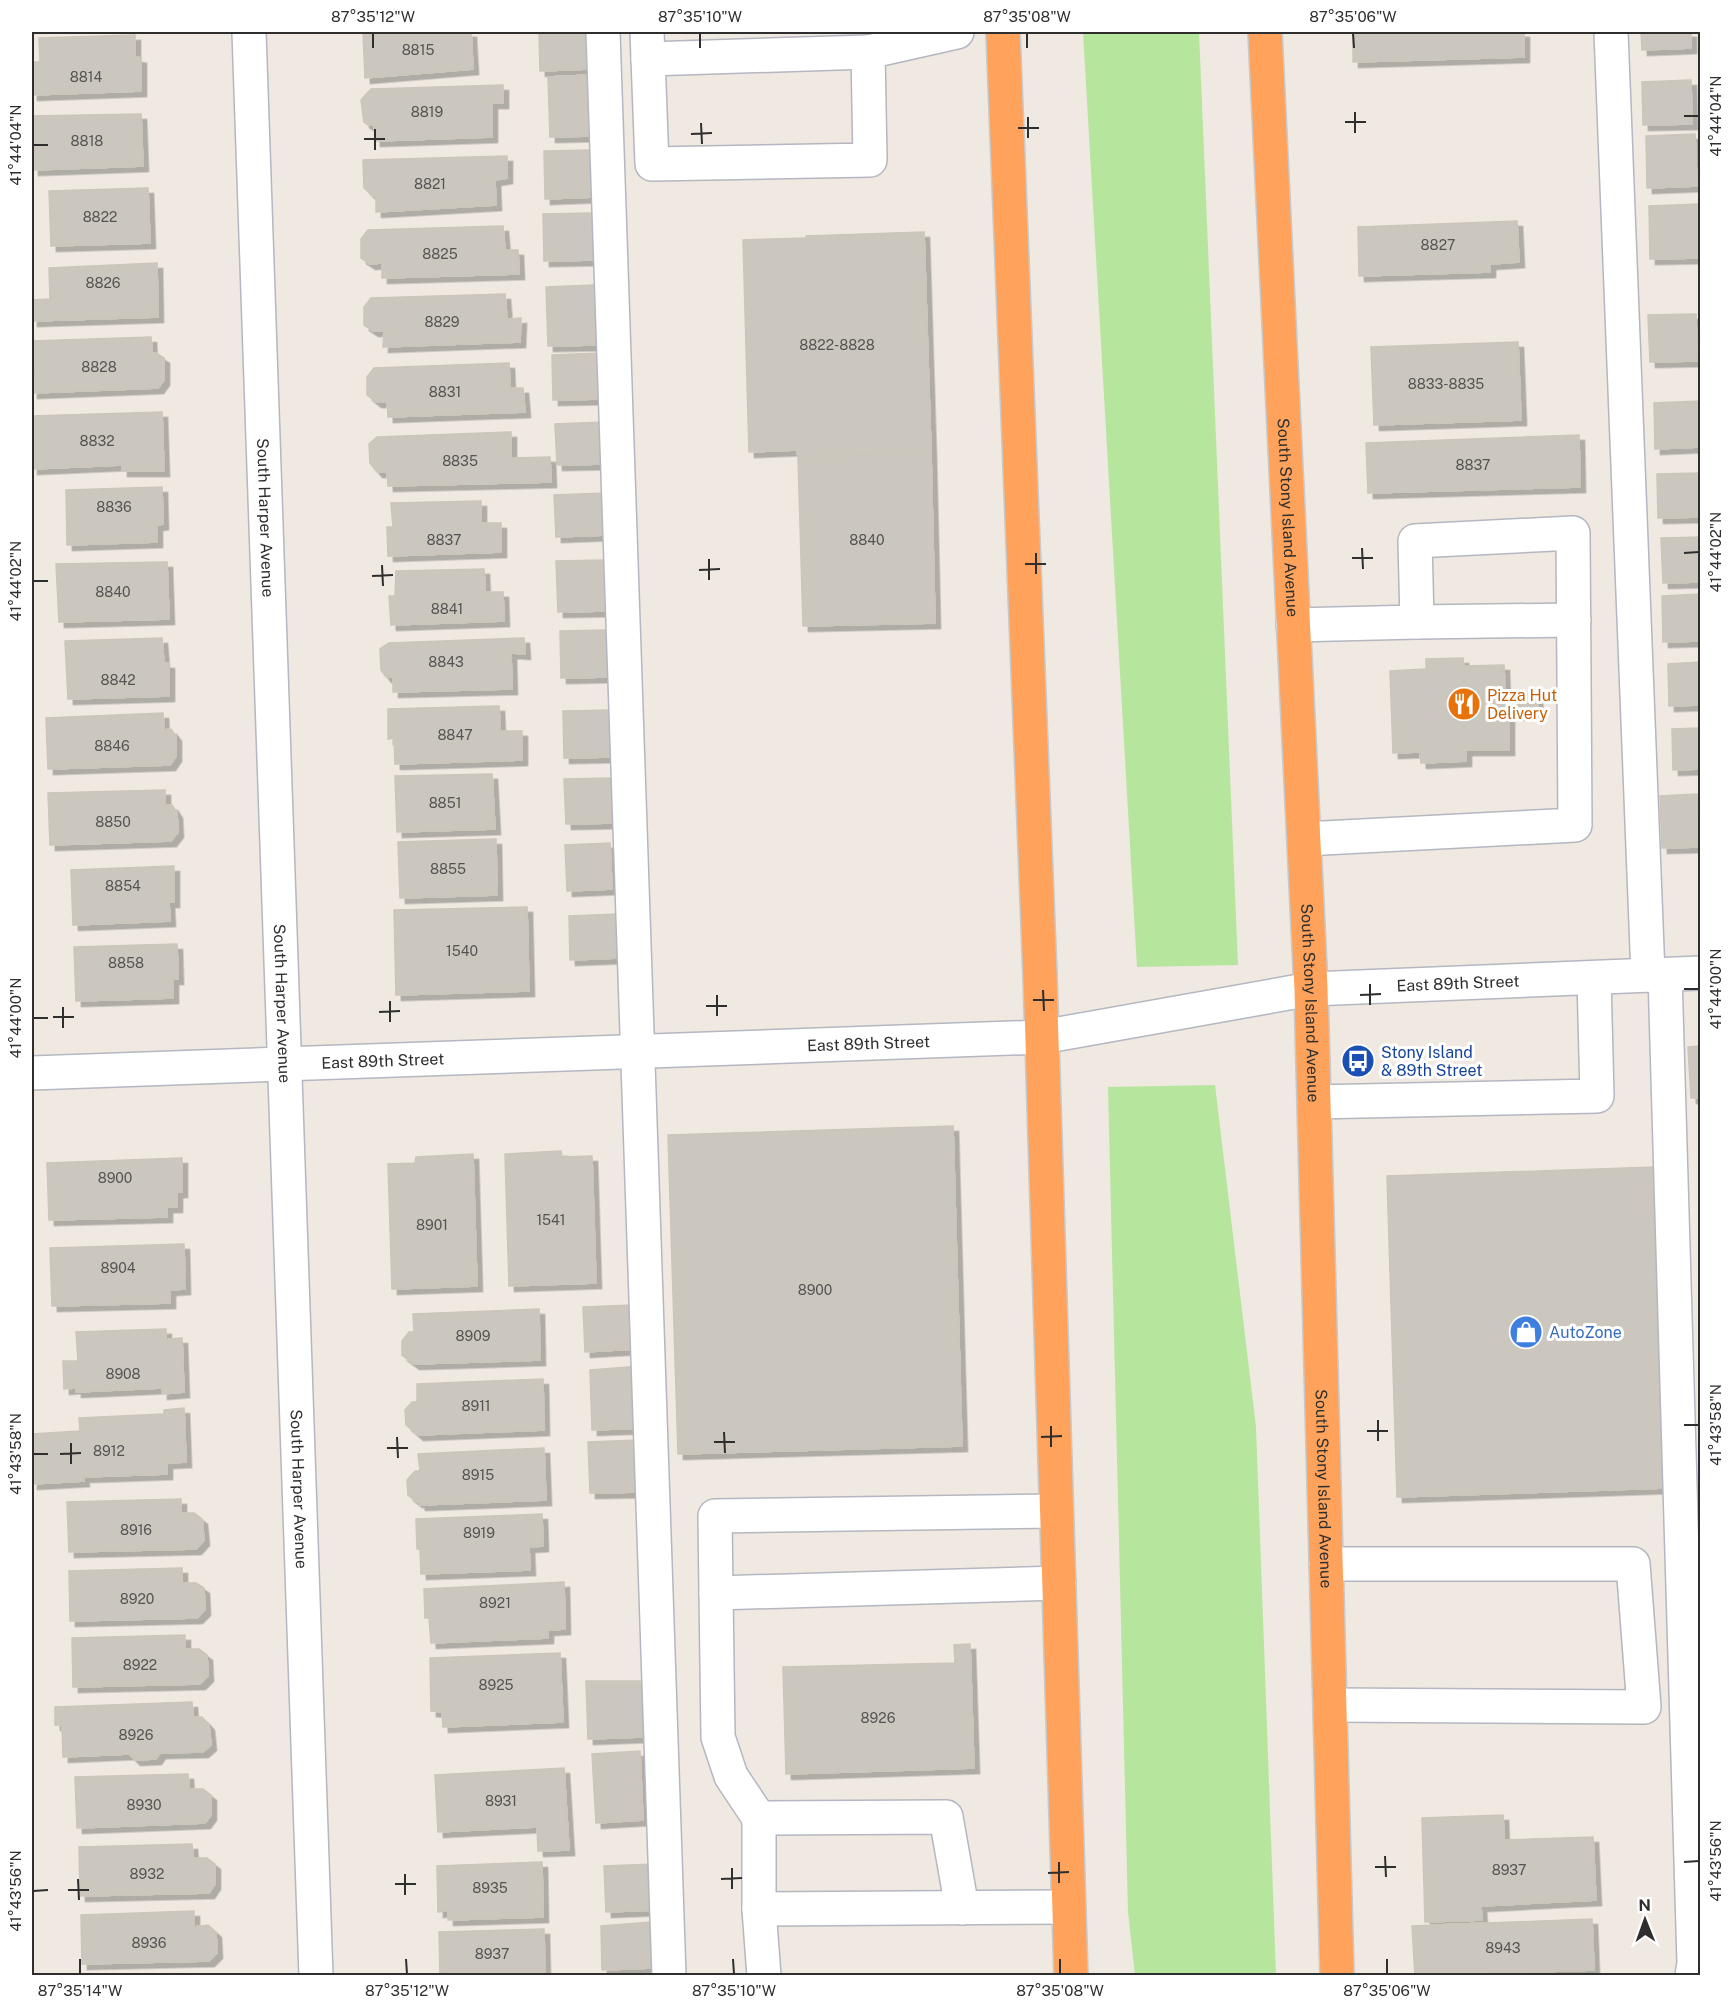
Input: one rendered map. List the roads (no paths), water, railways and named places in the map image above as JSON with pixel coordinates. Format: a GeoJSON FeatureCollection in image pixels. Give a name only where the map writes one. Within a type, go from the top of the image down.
{"type":"FeatureCollection","features":[{"type":"Feature","properties":{"kind":"highway"},"geometry":{"type":"LineString","coordinates":[[1003,32],[1041,1037],[1071,1976]]}},
{"type":"Feature","properties":{"kind":"highway","name":"South Stony Island Avenue"},"geometry":{"type":"LineString","coordinates":[[1265,32],[1311,989],[1337,1976]]}},
{"type":"Feature","properties":{"kind":"street","name":"South Harper Avenue"},"geometry":{"type":"LineString","coordinates":[[249,32],[316,1976]]}},
{"type":"Feature","properties":{"kind":"street"},"geometry":{"type":"LineString","coordinates":[[603,32],[669,1976]]}},
{"type":"Feature","properties":{"kind":"street"},"geometry":{"type":"LineString","coordinates":[[868,52],[870,160],[652,165],[647,45],[868,52],[957,32]]}},
{"type":"Feature","properties":{"kind":"street"},"geometry":{"type":"LineString","coordinates":[[1611,32],[1656,975],[1694,1963],[1692,1976]]}},
{"type":"Feature","properties":{"kind":"street"},"geometry":{"type":"LineString","coordinates":[[1304,839],[1575,825],[1573,533],[1415,541],[1417,622]]}},
{"type":"Feature","properties":{"kind":"street"},"geometry":{"type":"LineString","coordinates":[[1293,625],[1574,620]]}},
{"type":"Feature","properties":{"kind":"street","name":"East 89th Street"},"geometry":{"type":"LineString","coordinates":[[32,1073],[1041,1037],[1311,989],[1701,973]]}},
{"type":"Feature","properties":{"kind":"street"},"geometry":{"type":"LineString","coordinates":[[1314,1102],[1597,1096],[1593,978]]}},
{"type":"Feature","properties":{"kind":"street"},"geometry":{"type":"LineString","coordinates":[[764,1976],[759,1909],[759,1818],[731,1776],[718,1737],[715,1516],[1056,1511]]}},
{"type":"Feature","properties":{"kind":"street"},"geometry":{"type":"LineString","coordinates":[[1326,1564],[1633,1564],[1644,1707],[1330,1705]]}},
{"type":"Feature","properties":{"kind":"street"},"geometry":{"type":"LineString","coordinates":[[716,1593],[1059,1583]]}},
{"type":"Feature","properties":{"kind":"street"},"geometry":{"type":"LineString","coordinates":[[759,1818],[946,1817],[962,1908]]}},
{"type":"Feature","properties":{"kind":"street"},"geometry":{"type":"LineString","coordinates":[[759,1909],[1068,1907]]}},
{"type":"Feature","properties":{"kind":"place","name":"Pizza Hut Delivery"},"geometry":{"type":"Point","coordinates":[1464,704]}},
{"type":"Feature","properties":{"kind":"place","name":"Stony Island & 89th Street"},"geometry":{"type":"Point","coordinates":[1358,1061]}},
{"type":"Feature","properties":{"kind":"place","name":"AutoZone"},"geometry":{"type":"Point","coordinates":[1526,1332]}}]}
